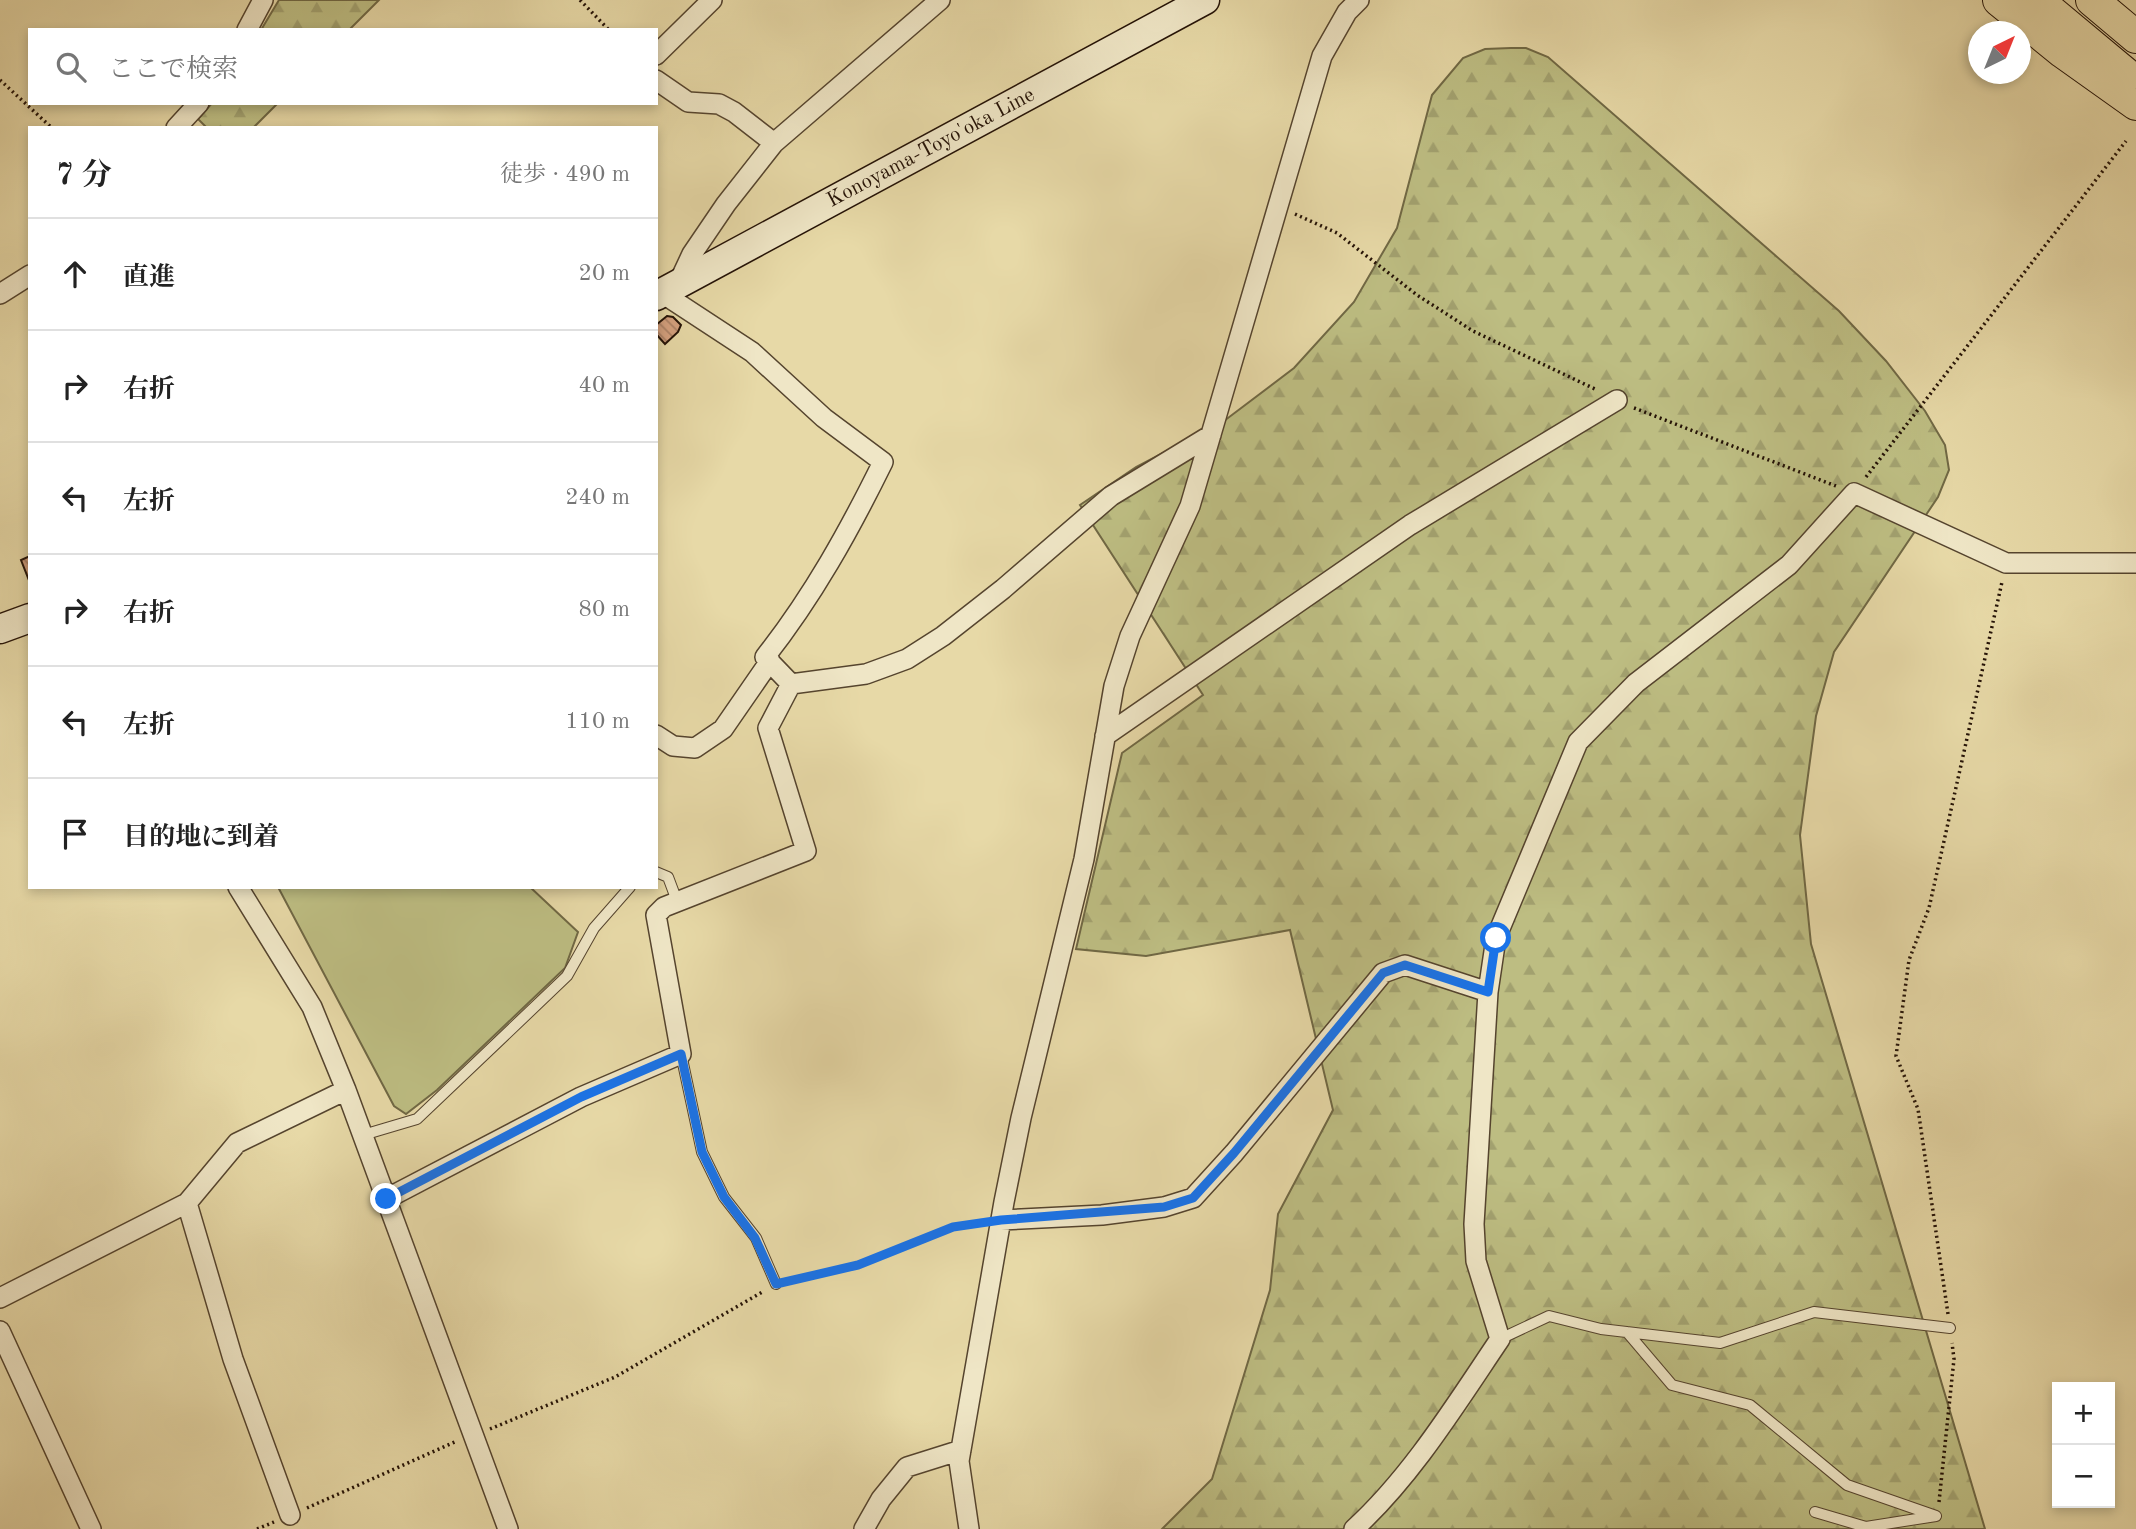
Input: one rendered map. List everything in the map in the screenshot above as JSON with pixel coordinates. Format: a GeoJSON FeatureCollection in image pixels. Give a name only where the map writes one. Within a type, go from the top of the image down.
{"type":"FeatureCollection","features":[{"type":"Feature","properties":{"kind":"highway"},"geometry":{"type":"LineString","coordinates":[[1999,0],[2063,52],[2136,104]]}},
{"type":"Feature","properties":{"kind":"highway"},"geometry":{"type":"LineString","coordinates":[[2037,0],[2136,82]]}},
{"type":"Feature","properties":{"kind":"highway"},"geometry":{"type":"LineString","coordinates":[[2092,0],[2136,37]]}},
{"type":"Feature","properties":{"kind":"highway"},"geometry":{"type":"LineString","coordinates":[[2122,0],[2136,14]]}},
{"type":"Feature","properties":{"kind":"main road","name":"Konoyama-Toyo'oka Line"},"geometry":{"type":"LineString","coordinates":[[665,291],[1205,0]]}},
{"type":"Feature","properties":{"kind":"main road"},"geometry":{"type":"LineString","coordinates":[[0,629],[28,619]]}},
{"type":"Feature","properties":{"kind":"street"},"geometry":{"type":"LineString","coordinates":[[248,28],[263,0]]}},
{"type":"Feature","properties":{"kind":"street"},"geometry":{"type":"LineString","coordinates":[[658,53],[712,0]]}},
{"type":"Feature","properties":{"kind":"street"},"geometry":{"type":"LineString","coordinates":[[791,684],[765,657],[804,607],[847,535],[883,462],[824,418],[752,352],[665,291],[726,204],[774,143],[940,0]]}},
{"type":"Feature","properties":{"kind":"street"},"geometry":{"type":"LineString","coordinates":[[969,1529],[959,1461],[1021,1118],[1084,859],[1114,686],[1130,636],[1190,506],[1322,56],[1347,12],[1359,0]]}},
{"type":"Feature","properties":{"kind":"street"},"geometry":{"type":"LineString","coordinates":[[658,81],[688,102],[719,104],[734,112],[774,143]]}},
{"type":"Feature","properties":{"kind":"street"},"geometry":{"type":"LineString","coordinates":[[178,126],[197,105]]}},
{"type":"Feature","properties":{"kind":"street"},"geometry":{"type":"LineString","coordinates":[[0,294],[28,276]]}},
{"type":"Feature","properties":{"kind":"street"},"geometry":{"type":"LineString","coordinates":[[1105,736],[1410,525],[1617,400]]}},
{"type":"Feature","properties":{"kind":"street"},"geometry":{"type":"LineString","coordinates":[[791,684],[866,674],[907,659],[943,636],[993,597],[1111,496],[1210,435]]}},
{"type":"Feature","properties":{"kind":"street"},"geometry":{"type":"LineString","coordinates":[[1354,1529],[1372,1513],[1447,1418],[1500,1339],[1476,1261],[1475,1237],[1488,992],[1496,938],[1578,742],[1636,683],[1789,565],[1854,493],[2006,563],[2136,563]]}},
{"type":"Feature","properties":{"kind":"street"},"geometry":{"type":"LineString","coordinates":[[658,736],[673,746],[695,748],[723,729],[769,661]]}},
{"type":"Feature","properties":{"kind":"street"},"geometry":{"type":"LineString","coordinates":[[386,1199],[581,1097],[681,1054],[656,915],[664,907],[677,901],[806,851],[768,728],[791,684]]}},
{"type":"Feature","properties":{"kind":"street"},"geometry":{"type":"LineString","coordinates":[[239,889],[312,1007],[363,1135],[508,1529]]}},
{"type":"Feature","properties":{"kind":"street"},"geometry":{"type":"LineString","coordinates":[[1001,1220],[1102,1215],[1164,1207],[1193,1198],[1234,1153],[1383,973],[1405,965],[1488,992]]}},
{"type":"Feature","properties":{"kind":"street"},"geometry":{"type":"LineString","coordinates":[[0,1298],[187,1203],[237,1143],[346,1090]]}},
{"type":"Feature","properties":{"kind":"street"},"geometry":{"type":"LineString","coordinates":[[187,1203],[233,1359],[290,1515]]}},
{"type":"Feature","properties":{"kind":"street"},"geometry":{"type":"LineString","coordinates":[[0,1331],[91,1529]]}},
{"type":"Feature","properties":{"kind":"street"},"geometry":{"type":"LineString","coordinates":[[864,1529],[881,1499],[907,1467],[961,1450]]}},
{"type":"Feature","properties":{"kind":"lane"},"geometry":{"type":"LineString","coordinates":[[658,873],[668,877],[677,901]]}},
{"type":"Feature","properties":{"kind":"lane"},"geometry":{"type":"LineString","coordinates":[[363,1135],[417,1119],[567,976],[594,928],[629,889]]}},
{"type":"Feature","properties":{"kind":"lane"},"geometry":{"type":"LineString","coordinates":[[681,1054],[702,1152],[724,1197],[755,1238],[776,1284]]}},
{"type":"Feature","properties":{"kind":"lane"},"geometry":{"type":"LineString","coordinates":[[1500,1339],[1549,1316],[1627,1332],[1720,1343],[1814,1312],[1950,1328]]}},
{"type":"Feature","properties":{"kind":"lane"},"geometry":{"type":"LineString","coordinates":[[1627,1332],[1672,1385],[1750,1405],[1847,1485],[1936,1516]]}},
{"type":"Feature","properties":{"kind":"lane"},"geometry":{"type":"LineString","coordinates":[[1815,1512],[1867,1527],[1936,1516]]}},
{"type":"Feature","properties":{"kind":"path"},"geometry":{"type":"LineString","coordinates":[[580,0],[607,28]]}},
{"type":"Feature","properties":{"kind":"path"},"geometry":{"type":"LineString","coordinates":[[0,80],[50,126]]}},
{"type":"Feature","properties":{"kind":"path"},"geometry":{"type":"LineString","coordinates":[[1278,206],[1337,233],[1417,295],[1473,331],[1617,400],[1854,493],[2126,141]]}},
{"type":"Feature","properties":{"kind":"path"},"geometry":{"type":"LineString","coordinates":[[1936,1516],[1944,1476],[1954,1359],[1918,1109],[1896,1056],[1909,960],[1929,908],[2006,563]]}},
{"type":"Feature","properties":{"kind":"path"},"geometry":{"type":"LineString","coordinates":[[257,1529],[473,1434],[615,1377],[776,1284],[858,1265],[953,1227],[1001,1220]]}},
{"type":"Feature","properties":{"kind":"green space"},"geometry":{"type":"Polygon","coordinates":[[[279,0],[379,0],[351,28],[262,28],[279,0]]]}},
{"type":"Feature","properties":{"kind":"green space"},"geometry":{"type":"Polygon","coordinates":[[[1526,48],[1548,57],[1839,311],[1886,361],[1925,411],[1945,445],[1949,470],[1938,497],[1834,652],[1816,716],[1800,835],[1811,944],[1985,1529],[1162,1529],[1212,1479],[1270,1290],[1278,1214],[1333,1110],[1290,930],[1146,956],[1076,949],[1122,753],[1203,695],[1080,505],[1136,467],[1224,421],[1294,368],[1354,302],[1397,228],[1432,95],[1463,58],[1485,49],[1526,48]]]}},
{"type":"Feature","properties":{"kind":"green space"},"geometry":{"type":"Polygon","coordinates":[[[210,105],[276,105],[255,126],[205,126],[198,119],[210,105]]]}},
{"type":"Feature","properties":{"kind":"green space"},"geometry":{"type":"Polygon","coordinates":[[[279,889],[532,889],[578,932],[565,968],[437,1090],[406,1114],[394,1106],[279,889]]]}},
{"type":"Feature","properties":{"kind":"building"},"geometry":{"type":"Polygon","coordinates":[[[667,316],[673,317],[681,325],[678,332],[665,344],[658,336],[658,323],[667,316]]]}},
{"type":"Feature","properties":{"kind":"building"},"geometry":{"type":"Polygon","coordinates":[[[28,557],[28,578],[21,560],[28,557]]]}},
{"type":"Feature","properties":{"kind":"route"},"geometry":{"type":"LineString","coordinates":[[386,1199],[581,1097],[681,1054],[702,1152],[724,1197],[755,1238],[776,1284],[858,1265],[953,1227],[1001,1220],[1102,1215],[1164,1207],[1193,1198],[1234,1153],[1383,973],[1405,965],[1488,992],[1496,938]]}}]}
